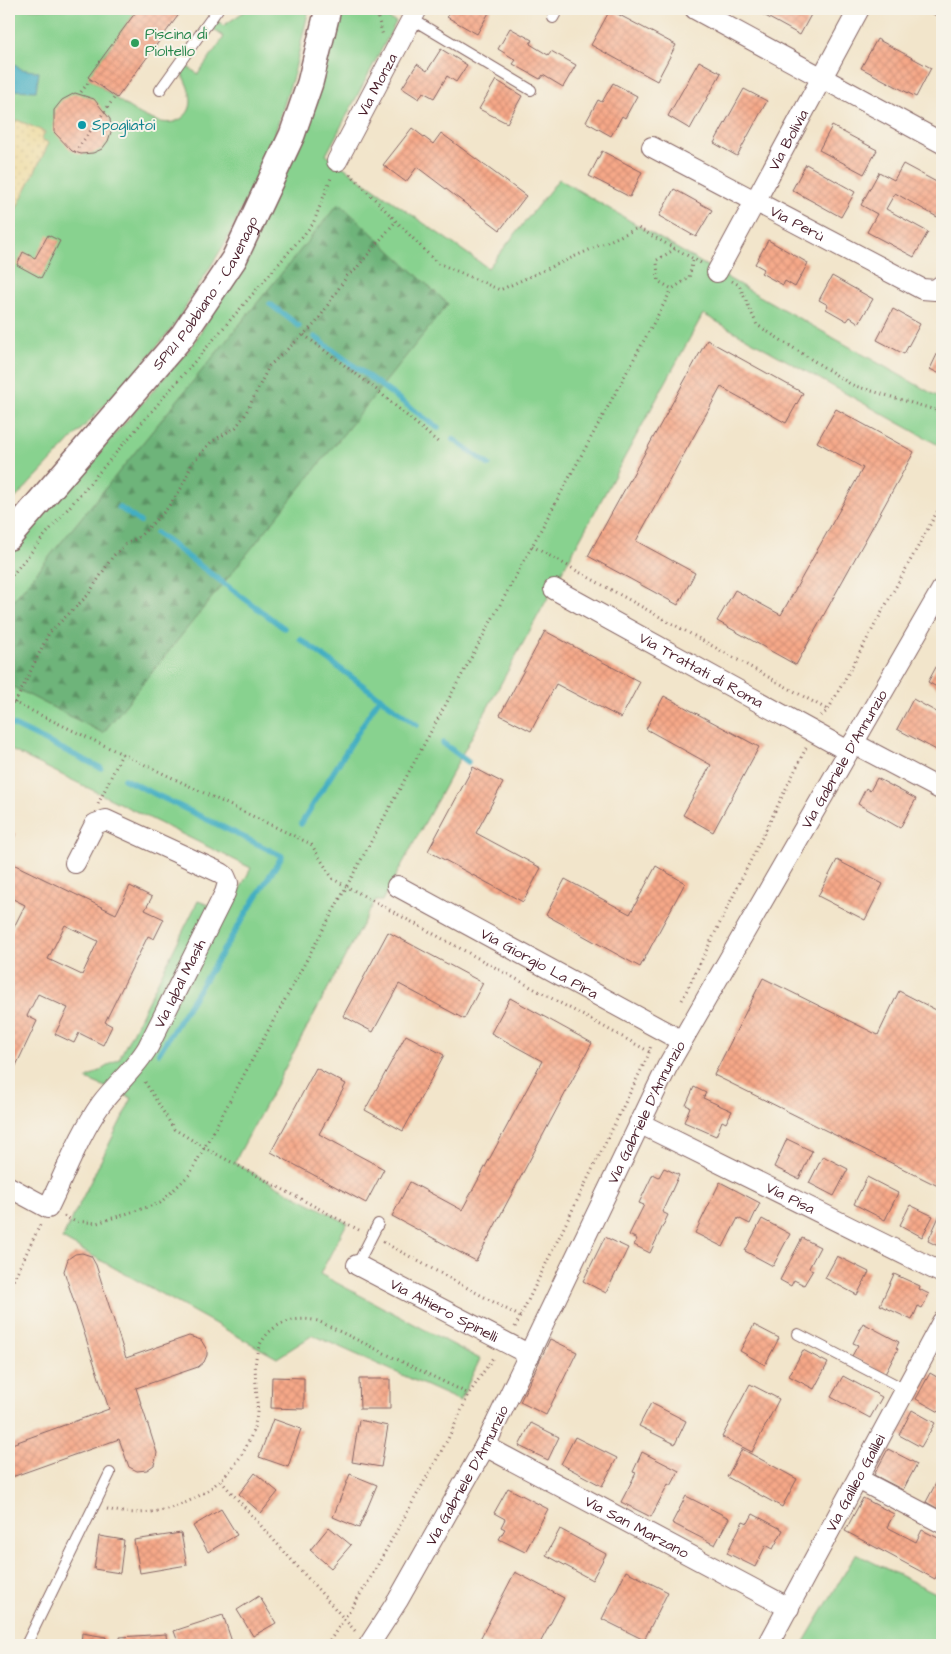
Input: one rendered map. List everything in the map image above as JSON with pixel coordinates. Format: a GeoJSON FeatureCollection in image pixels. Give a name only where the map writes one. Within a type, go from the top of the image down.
{"type":"FeatureCollection","features":[{"type":"Feature","properties":{"kind":"street","name":"SP121 Pobbiano - Cavenago"},"geometry":{"type":"LineString","coordinates":[[9,537],[183,334],[234,259],[292,135],[310,83],[328,9]]}},
{"type":"Feature","properties":{"kind":"street"},"geometry":{"type":"LineString","coordinates":[[695,9],[942,144]]}},
{"type":"Feature","properties":{"kind":"street","name":"Via Bolivia"},"geometry":{"type":"LineString","coordinates":[[718,272],[859,9]]}},
{"type":"Feature","properties":{"kind":"street","name":"Via Monza"},"geometry":{"type":"LineString","coordinates":[[337,161],[414,14]]}},
{"type":"Feature","properties":{"kind":"street","name":"Via Perù"},"geometry":{"type":"LineString","coordinates":[[652,147],[922,289],[935,290],[942,285]]}},
{"type":"Feature","properties":{"kind":"street","name":"Via Gabriele D'Annunzio"},"geometry":{"type":"LineString","coordinates":[[366,1642],[398,1600],[485,1446],[639,1123],[682,1040],[942,588]]}},
{"type":"Feature","properties":{"kind":"street","name":"Via Trattati di Roma"},"geometry":{"type":"LineString","coordinates":[[554,589],[808,729],[942,790]]}},
{"type":"Feature","properties":{"kind":"street"},"geometry":{"type":"LineString","coordinates":[[75,863],[93,828],[102,820]]}},
{"type":"Feature","properties":{"kind":"street","name":"Via Iqbal Masih"},"geometry":{"type":"LineString","coordinates":[[48,1208],[95,1114],[106,1098],[135,1068],[148,1047],[227,889],[225,876],[115,823],[102,820]]}},
{"type":"Feature","properties":{"kind":"street","name":"Via Giorgio La Pira"},"geometry":{"type":"LineString","coordinates":[[397,886],[682,1040]]}},
{"type":"Feature","properties":{"kind":"street","name":"Via Pisa"},"geometry":{"type":"LineString","coordinates":[[639,1123],[942,1273]]}},
{"type":"Feature","properties":{"kind":"street"},"geometry":{"type":"LineString","coordinates":[[9,1187],[48,1208]]}},
{"type":"Feature","properties":{"kind":"street","name":"Via Altiero Spinelli"},"geometry":{"type":"LineString","coordinates":[[357,1265],[530,1355]]}},
{"type":"Feature","properties":{"kind":"street","name":"Via Galileo Galilei"},"geometry":{"type":"LineString","coordinates":[[768,1645],[942,1322]]}},
{"type":"Feature","properties":{"kind":"street","name":"Via San Marzano"},"geometry":{"type":"LineString","coordinates":[[485,1446],[789,1608]]}},
{"type":"Feature","properties":{"kind":"street"},"geometry":{"type":"LineString","coordinates":[[858,1479],[942,1523]]}},
{"type":"Feature","properties":{"kind":"lane"},"geometry":{"type":"LineString","coordinates":[[160,90],[218,9]]}},
{"type":"Feature","properties":{"kind":"lane"},"geometry":{"type":"LineString","coordinates":[[414,14],[531,90]]}},
{"type":"Feature","properties":{"kind":"lane"},"geometry":{"type":"LineString","coordinates":[[357,1265],[378,1224]]}},
{"type":"Feature","properties":{"kind":"lane"},"geometry":{"type":"LineString","coordinates":[[798,1334],[906,1390]]}},
{"type":"Feature","properties":{"kind":"lane"},"geometry":{"type":"LineString","coordinates":[[26,1645],[110,1473]]}},
{"type":"Feature","properties":{"kind":"path"},"geometry":{"type":"LineString","coordinates":[[81,92],[91,79]]}},
{"type":"Feature","properties":{"kind":"path"},"geometry":{"type":"LineString","coordinates":[[75,152],[115,97]]}},
{"type":"Feature","properties":{"kind":"path"},"geometry":{"type":"LineString","coordinates":[[337,161],[436,262],[500,290],[638,228],[739,285],[757,325],[804,355],[852,384],[942,412]]}},
{"type":"Feature","properties":{"kind":"path"},"geometry":{"type":"LineString","coordinates":[[15,703],[49,633],[88,595],[113,556],[126,544],[138,537],[166,510],[182,486],[192,463],[211,442],[236,427],[245,415],[269,366],[304,335],[326,310],[347,276],[355,270],[396,221]]}},
{"type":"Feature","properties":{"kind":"path"},"geometry":{"type":"LineString","coordinates":[[672,289],[658,281],[657,260],[674,249]]}},
{"type":"Feature","properties":{"kind":"path"},"geometry":{"type":"LineString","coordinates":[[9,1289],[48,1208],[74,1221],[97,1223],[160,1202],[190,1174],[672,289],[689,278],[693,259]]}},
{"type":"Feature","properties":{"kind":"path"},"geometry":{"type":"LineString","coordinates":[[304,335],[372,386],[439,442]]}},
{"type":"Feature","properties":{"kind":"path"},"geometry":{"type":"LineString","coordinates":[[681,1001],[806,751],[805,734],[811,724],[828,710],[942,503]]}},
{"type":"Feature","properties":{"kind":"path"},"geometry":{"type":"LineString","coordinates":[[532,546],[828,710]]}},
{"type":"Feature","properties":{"kind":"path"},"geometry":{"type":"LineString","coordinates":[[9,700],[312,844],[333,879],[650,1052]]}},
{"type":"Feature","properties":{"kind":"path"},"geometry":{"type":"LineString","coordinates":[[102,820],[96,808],[122,754]]}},
{"type":"Feature","properties":{"kind":"path"},"geometry":{"type":"LineString","coordinates":[[328,1645],[367,1584],[448,1439],[469,1394],[505,1335],[516,1326],[521,1317],[650,1052],[652,1039],[658,1028]]}},
{"type":"Feature","properties":{"kind":"path"},"geometry":{"type":"LineString","coordinates":[[135,1068],[174,1129],[205,1148],[521,1317]]}},
{"type":"Feature","properties":{"kind":"path"},"geometry":{"type":"LineString","coordinates":[[94,1506],[122,1513],[162,1510],[181,1505],[196,1498],[221,1481],[248,1445],[256,1420],[259,1348],[273,1328],[286,1322],[302,1318],[318,1320],[469,1394]]}},
{"type":"Feature","properties":{"kind":"path"},"geometry":{"type":"LineString","coordinates":[[221,1481],[343,1619],[366,1642]]}},
{"type":"Feature","properties":{"kind":"green space"},"geometry":{"type":"Polygon","coordinates":[[[9,9],[138,9],[88,77],[120,102],[147,117],[160,122],[172,122],[182,118],[187,113],[191,101],[180,69],[183,64],[198,74],[224,37],[210,27],[218,20],[223,26],[248,9],[309,9],[294,73],[271,146],[227,240],[173,327],[137,371],[9,505],[9,9]]]}},
{"type":"Feature","properties":{"kind":"green space"},"geometry":{"type":"Polygon","coordinates":[[[336,9],[390,9],[386,17],[396,22],[326,155],[488,268],[559,179],[717,272],[942,399],[942,447],[703,314],[382,901],[375,901],[234,1163],[347,1223],[320,1274],[480,1359],[460,1401],[313,1335],[277,1358],[62,1239],[132,1098],[86,1079],[119,1059],[198,901],[228,912],[251,868],[9,749],[9,555],[192,346],[238,271],[336,9]]]}},
{"type":"Feature","properties":{"kind":"green space"},"geometry":{"type":"Polygon","coordinates":[[[339,203],[448,304],[103,733],[9,685],[9,606],[339,203]]]}},
{"type":"Feature","properties":{"kind":"green space"},"geometry":{"type":"Polygon","coordinates":[[[856,1554],[942,1596],[942,1645],[802,1645],[856,1554]]]}},
{"type":"Feature","properties":{"kind":"sand"},"geometry":{"type":"Polygon","coordinates":[[[17,120],[45,132],[41,139],[49,143],[9,223],[9,130],[17,120]]]}},
{"type":"Feature","properties":{"kind":"water"},"geometry":{"type":"Polygon","coordinates":[[[9,59],[21,69],[39,72],[36,91],[9,90],[9,59]]]}},
{"type":"Feature","properties":{"kind":"building","name":"Piscina di Pioltello"},"geometry":{"type":"Polygon","coordinates":[[[138,9],[183,9],[117,98],[88,77],[138,9]]]}},
{"type":"Feature","properties":{"kind":"building"},"geometry":{"type":"Polygon","coordinates":[[[451,9],[491,9],[477,34],[447,17],[451,9]]]}},
{"type":"Feature","properties":{"kind":"building"},"geometry":{"type":"Polygon","coordinates":[[[762,9],[814,9],[800,35],[760,13],[762,9]]]}},
{"type":"Feature","properties":{"kind":"building"},"geometry":{"type":"Polygon","coordinates":[[[924,9],[942,9],[942,19],[924,9]]]}},
{"type":"Feature","properties":{"kind":"building"},"geometry":{"type":"Polygon","coordinates":[[[610,10],[676,45],[657,81],[591,45],[610,10]]]}},
{"type":"Feature","properties":{"kind":"building"},"geometry":{"type":"Polygon","coordinates":[[[510,28],[532,40],[530,44],[548,55],[551,51],[576,65],[563,87],[543,75],[540,79],[513,64],[516,60],[498,49],[510,28]]]}},
{"type":"Feature","properties":{"kind":"building"},"geometry":{"type":"Polygon","coordinates":[[[877,39],[931,68],[916,97],[861,68],[877,39]]]}},
{"type":"Feature","properties":{"kind":"building"},"geometry":{"type":"Polygon","coordinates":[[[441,49],[467,65],[456,82],[447,76],[434,98],[423,92],[419,99],[402,88],[417,64],[427,71],[441,49]]]}},
{"type":"Feature","properties":{"kind":"building"},"geometry":{"type":"Polygon","coordinates":[[[699,61],[721,73],[690,129],[668,116],[699,61]]]}},
{"type":"Feature","properties":{"kind":"building"},"geometry":{"type":"Polygon","coordinates":[[[496,80],[522,96],[507,123],[479,109],[496,80]]]}},
{"type":"Feature","properties":{"kind":"building"},"geometry":{"type":"Polygon","coordinates":[[[613,83],[637,96],[625,118],[622,116],[611,136],[586,122],[598,100],[602,102],[613,83]]]}},
{"type":"Feature","properties":{"kind":"building"},"geometry":{"type":"Polygon","coordinates":[[[744,89],[767,101],[737,156],[714,143],[744,89]]]}},
{"type":"Feature","properties":{"kind":"building","name":"Spogliatoi"},"geometry":{"type":"Polygon","coordinates":[[[75,93],[94,99],[110,119],[111,132],[108,141],[102,149],[93,153],[81,154],[72,151],[54,132],[54,110],[62,100],[75,93]]]}},
{"type":"Feature","properties":{"kind":"building"},"geometry":{"type":"Polygon","coordinates":[[[832,126],[877,150],[864,174],[819,150],[832,126]]]}},
{"type":"Feature","properties":{"kind":"building"},"geometry":{"type":"Polygon","coordinates":[[[412,128],[433,144],[441,133],[526,196],[500,230],[417,167],[406,182],[383,165],[412,128]]]}},
{"type":"Feature","properties":{"kind":"building"},"geometry":{"type":"Polygon","coordinates":[[[602,151],[642,172],[630,197],[589,176],[602,151]]]}},
{"type":"Feature","properties":{"kind":"building"},"geometry":{"type":"Polygon","coordinates":[[[806,164],[855,192],[841,217],[792,190],[806,164]]]}},
{"type":"Feature","properties":{"kind":"building"},"geometry":{"type":"Polygon","coordinates":[[[903,164],[942,185],[942,207],[937,217],[895,193],[886,209],[928,232],[914,257],[867,232],[877,214],[861,205],[879,172],[894,180],[903,164]]]}},
{"type":"Feature","properties":{"kind":"building"},"geometry":{"type":"Polygon","coordinates":[[[674,189],[712,210],[696,237],[659,216],[674,189]]]}},
{"type":"Feature","properties":{"kind":"building"},"geometry":{"type":"Polygon","coordinates":[[[48,235],[60,241],[41,278],[17,265],[23,252],[35,258],[48,235]]]}},
{"type":"Feature","properties":{"kind":"building"},"geometry":{"type":"Polygon","coordinates":[[[768,240],[808,263],[795,287],[785,281],[783,285],[761,273],[764,269],[755,264],[768,240]]]}},
{"type":"Feature","properties":{"kind":"building"},"geometry":{"type":"Polygon","coordinates":[[[832,276],[873,299],[859,323],[850,317],[847,321],[826,309],[828,305],[819,300],[832,276]]]}},
{"type":"Feature","properties":{"kind":"building"},"geometry":{"type":"Polygon","coordinates":[[[893,309],[920,324],[904,354],[877,340],[893,309]]]}},
{"type":"Feature","properties":{"kind":"building"},"geometry":{"type":"Polygon","coordinates":[[[707,340],[803,393],[786,423],[721,387],[636,541],[695,573],[678,605],[588,556],[707,340]]]}},
{"type":"Feature","properties":{"kind":"building"},"geometry":{"type":"Polygon","coordinates":[[[942,344],[942,375],[930,369],[942,344]]]}},
{"type":"Feature","properties":{"kind":"building"},"geometry":{"type":"Polygon","coordinates":[[[836,409],[914,452],[796,665],[717,621],[735,590],[781,615],[863,468],[817,442],[836,409]]]}},
{"type":"Feature","properties":{"kind":"building"},"geometry":{"type":"Polygon","coordinates":[[[545,631],[640,682],[621,718],[556,684],[531,731],[500,715],[545,631]]]}},
{"type":"Feature","properties":{"kind":"building"},"geometry":{"type":"Polygon","coordinates":[[[942,656],[942,690],[928,682],[942,656]]]}},
{"type":"Feature","properties":{"kind":"building"},"geometry":{"type":"Polygon","coordinates":[[[664,696],[759,747],[713,832],[683,815],[711,765],[646,729],[664,696]]]}},
{"type":"Feature","properties":{"kind":"building"},"geometry":{"type":"Polygon","coordinates":[[[913,699],[942,715],[942,753],[897,729],[913,699]]]}},
{"type":"Feature","properties":{"kind":"building"},"geometry":{"type":"Polygon","coordinates":[[[473,767],[503,783],[476,833],[541,868],[523,902],[428,851],[473,767]]]}},
{"type":"Feature","properties":{"kind":"building"},"geometry":{"type":"Polygon","coordinates":[[[877,778],[916,799],[900,828],[858,804],[866,788],[870,791],[877,778]]]}},
{"type":"Feature","properties":{"kind":"building"},"geometry":{"type":"Polygon","coordinates":[[[9,831],[16,834],[9,848],[9,831]]]}},
{"type":"Feature","properties":{"kind":"building"},"geometry":{"type":"Polygon","coordinates":[[[837,860],[883,884],[865,920],[818,896],[837,860]]]}},
{"type":"Feature","properties":{"kind":"building"},"geometry":{"type":"Polygon","coordinates":[[[9,862],[116,914],[130,886],[152,897],[145,910],[164,919],[154,939],[148,936],[105,1022],[112,1026],[103,1045],[79,1033],[74,1043],[55,1034],[68,1008],[38,994],[27,1016],[37,1021],[14,1070],[9,1068],[9,937],[25,905],[9,897],[9,862]],[[65,925],[48,959],[82,975],[98,941],[65,925]]]}},
{"type":"Feature","properties":{"kind":"building"},"geometry":{"type":"Polygon","coordinates":[[[656,866],[685,883],[640,967],[546,915],[565,879],[630,914],[656,866]]]}},
{"type":"Feature","properties":{"kind":"building"},"geometry":{"type":"Polygon","coordinates":[[[388,932],[483,983],[464,1019],[399,984],[373,1032],[343,1016],[388,932]]]}},
{"type":"Feature","properties":{"kind":"building"},"geometry":{"type":"Polygon","coordinates":[[[763,978],[878,1035],[899,991],[942,1013],[942,1188],[714,1075],[763,978]]]}},
{"type":"Feature","properties":{"kind":"building"},"geometry":{"type":"Polygon","coordinates":[[[510,998],[592,1043],[476,1261],[392,1216],[410,1182],[462,1210],[542,1061],[491,1033],[510,998]]]}},
{"type":"Feature","properties":{"kind":"building"},"geometry":{"type":"Polygon","coordinates":[[[406,1035],[444,1055],[403,1131],[365,1110],[406,1035]]]}},
{"type":"Feature","properties":{"kind":"building"},"geometry":{"type":"Polygon","coordinates":[[[316,1068],[346,1084],[319,1134],[384,1169],[366,1203],[271,1152],[316,1068]]]}},
{"type":"Feature","properties":{"kind":"building"},"geometry":{"type":"Polygon","coordinates":[[[694,1087],[706,1093],[703,1098],[732,1111],[726,1123],[722,1121],[716,1136],[684,1122],[690,1107],[686,1105],[694,1087]]]}},
{"type":"Feature","properties":{"kind":"building"},"geometry":{"type":"Polygon","coordinates":[[[787,1139],[812,1151],[799,1179],[774,1167],[787,1139]]]}},
{"type":"Feature","properties":{"kind":"building"},"geometry":{"type":"Polygon","coordinates":[[[823,1156],[848,1169],[834,1196],[809,1183],[823,1156]]]}},
{"type":"Feature","properties":{"kind":"building"},"geometry":{"type":"Polygon","coordinates":[[[664,1168],[679,1175],[662,1212],[668,1215],[650,1253],[634,1245],[637,1239],[629,1235],[644,1205],[639,1203],[653,1174],[659,1177],[664,1168]]]}},
{"type":"Feature","properties":{"kind":"building"},"geometry":{"type":"Polygon","coordinates":[[[867,1177],[898,1193],[885,1220],[854,1204],[867,1177]]]}},
{"type":"Feature","properties":{"kind":"building"},"geometry":{"type":"Polygon","coordinates":[[[720,1182],[760,1203],[750,1224],[738,1218],[723,1247],[695,1233],[720,1182]]]}},
{"type":"Feature","properties":{"kind":"building"},"geometry":{"type":"Polygon","coordinates":[[[910,1205],[933,1216],[922,1237],[900,1225],[910,1205]]]}},
{"type":"Feature","properties":{"kind":"building"},"geometry":{"type":"Polygon","coordinates":[[[942,1210],[942,1248],[928,1241],[942,1210]]]}},
{"type":"Feature","properties":{"kind":"building"},"geometry":{"type":"Polygon","coordinates":[[[762,1219],[790,1234],[773,1266],[745,1251],[762,1219]]]}},
{"type":"Feature","properties":{"kind":"building"},"geometry":{"type":"Polygon","coordinates":[[[605,1237],[628,1248],[606,1293],[583,1281],[605,1237]]]}},
{"type":"Feature","properties":{"kind":"building"},"geometry":{"type":"Polygon","coordinates":[[[802,1238],[820,1247],[809,1268],[813,1270],[804,1285],[794,1280],[791,1286],[780,1280],[802,1238]]]}},
{"type":"Feature","properties":{"kind":"building"},"geometry":{"type":"Polygon","coordinates":[[[82,1253],[91,1256],[96,1265],[126,1358],[189,1336],[201,1340],[207,1350],[207,1355],[204,1362],[198,1367],[136,1388],[157,1453],[154,1465],[147,1470],[137,1471],[129,1467],[119,1439],[9,1478],[9,1445],[109,1409],[64,1271],[68,1259],[75,1254],[82,1253]]]}},
{"type":"Feature","properties":{"kind":"building"},"geometry":{"type":"Polygon","coordinates":[[[837,1256],[869,1272],[857,1295],[825,1278],[837,1256]]]}},
{"type":"Feature","properties":{"kind":"building"},"geometry":{"type":"Polygon","coordinates":[[[894,1274],[920,1286],[919,1289],[929,1294],[922,1308],[918,1306],[912,1320],[880,1305],[894,1274]]]}},
{"type":"Feature","properties":{"kind":"building"},"geometry":{"type":"Polygon","coordinates":[[[863,1323],[899,1342],[896,1348],[898,1349],[885,1374],[852,1356],[858,1345],[853,1343],[863,1323]]]}},
{"type":"Feature","properties":{"kind":"building"},"geometry":{"type":"Polygon","coordinates":[[[754,1325],[779,1338],[765,1365],[740,1351],[754,1325]]]}},
{"type":"Feature","properties":{"kind":"building"},"geometry":{"type":"Polygon","coordinates":[[[550,1339],[577,1352],[546,1415],[520,1402],[550,1339]]]}},
{"type":"Feature","properties":{"kind":"building"},"geometry":{"type":"Polygon","coordinates":[[[803,1350],[828,1363],[814,1389],[789,1376],[803,1350]]]}},
{"type":"Feature","properties":{"kind":"building"},"geometry":{"type":"Polygon","coordinates":[[[930,1373],[942,1380],[941,1413],[916,1399],[930,1373]]]}},
{"type":"Feature","properties":{"kind":"building"},"geometry":{"type":"Polygon","coordinates":[[[843,1376],[882,1397],[870,1418],[831,1397],[843,1376]]]}},
{"type":"Feature","properties":{"kind":"building"},"geometry":{"type":"Polygon","coordinates":[[[272,1377],[304,1378],[304,1409],[271,1408],[272,1377]]]}},
{"type":"Feature","properties":{"kind":"building"},"geometry":{"type":"Polygon","coordinates":[[[359,1379],[390,1379],[390,1409],[360,1409],[359,1379]]]}},
{"type":"Feature","properties":{"kind":"building"},"geometry":{"type":"Polygon","coordinates":[[[750,1384],[779,1399],[752,1452],[722,1437],[750,1384]]]}},
{"type":"Feature","properties":{"kind":"building"},"geometry":{"type":"Polygon","coordinates":[[[651,1403],[686,1421],[675,1444],[639,1426],[651,1403]]]}},
{"type":"Feature","properties":{"kind":"building"},"geometry":{"type":"Polygon","coordinates":[[[912,1410],[935,1423],[921,1447],[899,1435],[912,1410]]]}},
{"type":"Feature","properties":{"kind":"building"},"geometry":{"type":"Polygon","coordinates":[[[273,1419],[301,1429],[288,1467],[259,1457],[273,1419]]]}},
{"type":"Feature","properties":{"kind":"building"},"geometry":{"type":"Polygon","coordinates":[[[359,1420],[388,1426],[381,1467],[352,1462],[359,1420]]]}},
{"type":"Feature","properties":{"kind":"building"},"geometry":{"type":"Polygon","coordinates":[[[531,1423],[559,1437],[548,1460],[519,1446],[531,1423]]]}},
{"type":"Feature","properties":{"kind":"building"},"geometry":{"type":"Polygon","coordinates":[[[575,1437],[617,1458],[602,1486],[561,1464],[575,1437]]]}},
{"type":"Feature","properties":{"kind":"building"},"geometry":{"type":"Polygon","coordinates":[[[742,1449],[797,1479],[782,1507],[727,1477],[742,1449]]]}},
{"type":"Feature","properties":{"kind":"building"},"geometry":{"type":"Polygon","coordinates":[[[888,1449],[917,1464],[903,1490],[874,1475],[888,1449]]]}},
{"type":"Feature","properties":{"kind":"building"},"geometry":{"type":"Polygon","coordinates":[[[642,1452],[679,1471],[671,1486],[668,1484],[651,1517],[621,1502],[636,1473],[633,1472],[642,1452]]]}},
{"type":"Feature","properties":{"kind":"building"},"geometry":{"type":"Polygon","coordinates":[[[942,1472],[942,1511],[926,1502],[942,1472]]]}},
{"type":"Feature","properties":{"kind":"building"},"geometry":{"type":"Polygon","coordinates":[[[255,1473],[278,1492],[261,1513],[239,1494],[255,1473]]]}},
{"type":"Feature","properties":{"kind":"building"},"geometry":{"type":"Polygon","coordinates":[[[350,1474],[377,1485],[359,1528],[333,1517],[350,1474]]]}},
{"type":"Feature","properties":{"kind":"building"},"geometry":{"type":"Polygon","coordinates":[[[508,1488],[548,1509],[525,1552],[499,1539],[505,1529],[501,1527],[505,1519],[494,1513],[508,1488]]]}},
{"type":"Feature","properties":{"kind":"building"},"geometry":{"type":"Polygon","coordinates":[[[686,1496],[729,1518],[715,1545],[672,1523],[686,1496]]]}},
{"type":"Feature","properties":{"kind":"building"},"geometry":{"type":"Polygon","coordinates":[[[863,1498],[894,1514],[887,1527],[916,1542],[922,1530],[942,1540],[942,1566],[935,1579],[845,1531],[863,1498]]]}},
{"type":"Feature","properties":{"kind":"building"},"geometry":{"type":"Polygon","coordinates":[[[221,1509],[237,1535],[208,1552],[193,1526],[221,1509]]]}},
{"type":"Feature","properties":{"kind":"building"},"geometry":{"type":"Polygon","coordinates":[[[753,1514],[783,1530],[773,1549],[766,1545],[755,1567],[727,1553],[743,1521],[748,1523],[753,1514]]]}},
{"type":"Feature","properties":{"kind":"building"},"geometry":{"type":"Polygon","coordinates":[[[329,1527],[351,1545],[331,1568],[310,1550],[329,1527]]]}},
{"type":"Feature","properties":{"kind":"building"},"geometry":{"type":"Polygon","coordinates":[[[560,1529],[606,1554],[592,1580],[546,1555],[560,1529]]]}},
{"type":"Feature","properties":{"kind":"building"},"geometry":{"type":"Polygon","coordinates":[[[181,1533],[187,1565],[140,1573],[134,1540],[181,1533]]]}},
{"type":"Feature","properties":{"kind":"building"},"geometry":{"type":"Polygon","coordinates":[[[99,1536],[124,1540],[120,1573],[94,1569],[99,1536]]]}},
{"type":"Feature","properties":{"kind":"building"},"geometry":{"type":"Polygon","coordinates":[[[626,1571],[668,1592],[644,1640],[602,1619],[626,1571]]]}},
{"type":"Feature","properties":{"kind":"building"},"geometry":{"type":"Polygon","coordinates":[[[515,1572],[564,1598],[539,1645],[493,1645],[480,1639],[515,1572]]]}},
{"type":"Feature","properties":{"kind":"building"},"geometry":{"type":"Polygon","coordinates":[[[259,1596],[276,1623],[253,1636],[237,1610],[259,1596]]]}},
{"type":"Feature","properties":{"kind":"building"},"geometry":{"type":"Polygon","coordinates":[[[223,1615],[233,1645],[179,1645],[174,1631],[223,1615]]]}},
{"type":"Feature","properties":{"kind":"building"},"geometry":{"type":"Polygon","coordinates":[[[82,1633],[106,1637],[105,1645],[81,1645],[82,1633]]]}},
{"type":"Feature","properties":{"kind":"building"},"geometry":{"type":"Polygon","coordinates":[[[166,1634],[167,1645],[121,1645],[120,1637],[166,1634]]]}},
{"type":"Feature","properties":{"kind":"waterway"},"geometry":{"type":"LineString","coordinates":[[270,304],[299,326]]}},
{"type":"Feature","properties":{"kind":"waterway"},"geometry":{"type":"LineString","coordinates":[[315,337],[438,428]]}},
{"type":"Feature","properties":{"kind":"waterway"},"geometry":{"type":"LineString","coordinates":[[453,439],[489,465]]}},
{"type":"Feature","properties":{"kind":"waterway"},"geometry":{"type":"LineString","coordinates":[[119,507],[140,522]]}},
{"type":"Feature","properties":{"kind":"waterway"},"geometry":{"type":"LineString","coordinates":[[156,533],[284,628]]}},
{"type":"Feature","properties":{"kind":"waterway"},"geometry":{"type":"LineString","coordinates":[[300,639],[417,725]]}},
{"type":"Feature","properties":{"kind":"waterway"},"geometry":{"type":"LineString","coordinates":[[301,824],[380,697]]}},
{"type":"Feature","properties":{"kind":"waterway"},"geometry":{"type":"LineString","coordinates":[[9,723],[101,768]]}},
{"type":"Feature","properties":{"kind":"waterway"},"geometry":{"type":"LineString","coordinates":[[443,743],[468,762]]}},
{"type":"Feature","properties":{"kind":"waterway"},"geometry":{"type":"LineString","coordinates":[[124,779],[282,856],[159,1053]]}},
{"type":"Feature","properties":{"kind":"place","name":"Piscina di Pioltello"},"geometry":{"type":"Point","coordinates":[135,43]}},
{"type":"Feature","properties":{"kind":"place","name":"Spogliatoi"},"geometry":{"type":"Point","coordinates":[82,125]}}]}
